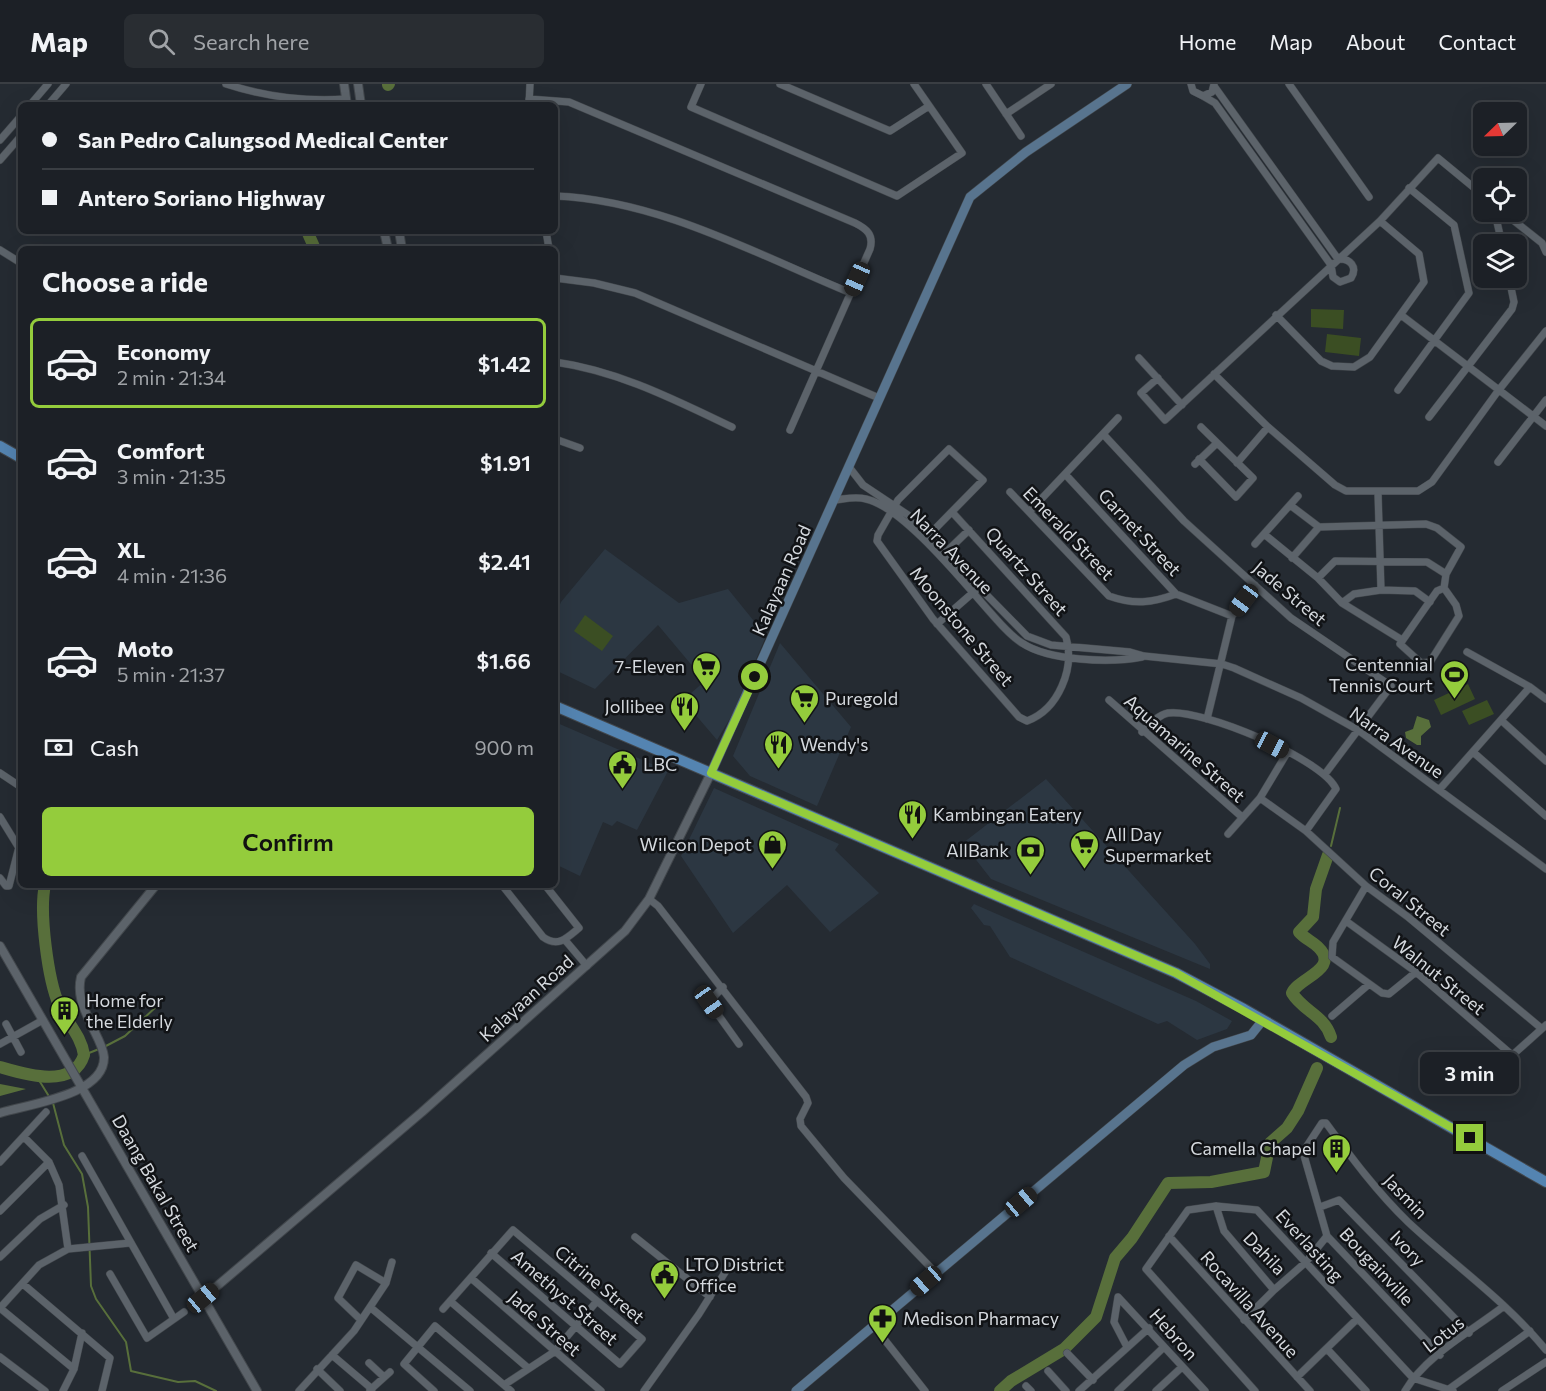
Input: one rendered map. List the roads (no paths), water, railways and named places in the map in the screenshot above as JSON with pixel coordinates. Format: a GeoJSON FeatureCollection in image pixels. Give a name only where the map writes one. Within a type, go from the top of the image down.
{"type":"FeatureCollection","features":[{"type":"Feature","properties":{"kind":"main road","name":"Kalayaan Road"},"geometry":{"type":"LineString","coordinates":[[711,773],[970,197],[1026,152],[1126,84]]}},
{"type":"Feature","properties":{"kind":"main road"},"geometry":{"type":"LineString","coordinates":[[0,446],[18,456]]}},
{"type":"Feature","properties":{"kind":"main road"},"geometry":{"type":"LineString","coordinates":[[558,707],[1176,973],[1263,1020],[1546,1182]]}},
{"type":"Feature","properties":{"kind":"main road"},"geometry":{"type":"LineString","coordinates":[[796,1391],[1184,1065],[1213,1047],[1251,1035],[1263,1020]]}},
{"type":"Feature","properties":{"kind":"street"},"geometry":{"type":"LineString","coordinates":[[33,102],[48,84]]}},
{"type":"Feature","properties":{"kind":"street"},"geometry":{"type":"LineString","coordinates":[[51,102],[66,84]]}},
{"type":"Feature","properties":{"kind":"street"},"geometry":{"type":"LineString","coordinates":[[226,84],[285,99],[346,102],[360,101],[358,84]]}},
{"type":"Feature","properties":{"kind":"street"},"geometry":{"type":"LineString","coordinates":[[344,84],[346,102]]}},
{"type":"Feature","properties":{"kind":"street"},"geometry":{"type":"LineString","coordinates":[[530,84],[529,102],[569,102],[863,227],[870,234],[871,244],[790,430]]}},
{"type":"Feature","properties":{"kind":"street"},"geometry":{"type":"LineString","coordinates":[[701,84],[691,107],[897,196],[962,153],[914,84]]}},
{"type":"Feature","properties":{"kind":"street"},"geometry":{"type":"LineString","coordinates":[[780,84],[890,131],[929,106]]}},
{"type":"Feature","properties":{"kind":"street"},"geometry":{"type":"LineString","coordinates":[[986,84],[1021,136]]}},
{"type":"Feature","properties":{"kind":"street"},"geometry":{"type":"LineString","coordinates":[[1006,114],[1051,84]]}},
{"type":"Feature","properties":{"kind":"street"},"geometry":{"type":"LineString","coordinates":[[1191,84],[1193,91],[1215,103],[1331,265],[1332,274],[1336,280],[1344,282],[1351,278],[1354,271],[1352,264],[1346,259],[1338,259]]}},
{"type":"Feature","properties":{"kind":"street"},"geometry":{"type":"LineString","coordinates":[[1289,84],[1369,197]]}},
{"type":"Feature","properties":{"kind":"street"},"geometry":{"type":"LineString","coordinates":[[1203,96],[1212,92],[1214,85]]}},
{"type":"Feature","properties":{"kind":"street"},"geometry":{"type":"LineString","coordinates":[[1214,85],[1338,259]]}},
{"type":"Feature","properties":{"kind":"street"},"geometry":{"type":"LineString","coordinates":[[0,140],[18,119]]}},
{"type":"Feature","properties":{"kind":"street"},"geometry":{"type":"LineString","coordinates":[[0,160],[18,139]]}},
{"type":"Feature","properties":{"kind":"street"},"geometry":{"type":"LineString","coordinates":[[1158,378],[1141,393],[1165,420],[1380,221],[1438,158],[1473,187]]}},
{"type":"Feature","properties":{"kind":"street"},"geometry":{"type":"LineString","coordinates":[[1398,390],[1467,299],[1469,285],[1454,225],[1409,188]]}},
{"type":"Feature","properties":{"kind":"street"},"geometry":{"type":"LineString","coordinates":[[558,196],[598,200],[659,215],[851,293]]}},
{"type":"Feature","properties":{"kind":"street"},"geometry":{"type":"LineString","coordinates":[[1276,315],[1321,361],[1332,366],[1354,367],[1370,357],[1421,289],[1425,274],[1419,254],[1414,248],[1380,221]]}},
{"type":"Feature","properties":{"kind":"street"},"geometry":{"type":"LineString","coordinates":[[1515,222],[1542,243],[1546,250]]}},
{"type":"Feature","properties":{"kind":"street"},"geometry":{"type":"LineString","coordinates":[[0,250],[18,261]]}},
{"type":"Feature","properties":{"kind":"street"},"geometry":{"type":"LineString","coordinates":[[558,278],[594,283],[635,293],[879,398]]}},
{"type":"Feature","properties":{"kind":"street"},"geometry":{"type":"LineString","coordinates":[[1429,417],[1512,309],[1514,302],[1511,288]]}},
{"type":"Feature","properties":{"kind":"street"},"geometry":{"type":"LineString","coordinates":[[1401,315],[1546,426]]}},
{"type":"Feature","properties":{"kind":"street"},"geometry":{"type":"LineString","coordinates":[[1214,374],[1268,427],[1335,485],[1346,491],[1378,493],[1418,491],[1432,482],[1498,391],[1546,331]]}},
{"type":"Feature","properties":{"kind":"street"},"geometry":{"type":"LineString","coordinates":[[1139,358],[1182,405]]}},
{"type":"Feature","properties":{"kind":"street"},"geometry":{"type":"LineString","coordinates":[[558,362],[585,366],[622,377],[732,427]]}},
{"type":"Feature","properties":{"kind":"street"},"geometry":{"type":"LineString","coordinates":[[1498,462],[1546,400]]}},
{"type":"Feature","properties":{"kind":"street"},"geometry":{"type":"LineString","coordinates":[[1029,512],[1118,418]]}},
{"type":"Feature","properties":{"kind":"street"},"geometry":{"type":"LineString","coordinates":[[1201,427],[1253,478],[1236,497],[1197,462],[1216,443]]}},
{"type":"Feature","properties":{"kind":"street"},"geometry":{"type":"LineString","coordinates":[[1237,463],[1268,427]]}},
{"type":"Feature","properties":{"kind":"street","name":"Jade Street"},"geometry":{"type":"LineString","coordinates":[[1103,434],[1184,521],[1292,618],[1391,686],[1325,774]]}},
{"type":"Feature","properties":{"kind":"street"},"geometry":{"type":"LineString","coordinates":[[558,440],[580,448]]}},
{"type":"Feature","properties":{"kind":"street","name":"Moonstone Street"},"geometry":{"type":"LineString","coordinates":[[951,512],[983,480],[950,449],[895,504],[877,541],[937,624],[1019,717],[1027,721],[1035,718],[1061,692],[1068,657]]}},
{"type":"Feature","properties":{"kind":"street","name":"Narra Avenue"},"geometry":{"type":"LineString","coordinates":[[849,467],[864,485],[895,504],[929,535],[943,555]]}},
{"type":"Feature","properties":{"kind":"street","name":"Garnet Street"},"geometry":{"type":"LineString","coordinates":[[1065,474],[1176,594],[1232,616]]}},
{"type":"Feature","properties":{"kind":"street","name":"Emerald Street"},"geometry":{"type":"LineString","coordinates":[[1010,492],[1109,596],[1128,603],[1160,600],[1176,594]]}},
{"type":"Feature","properties":{"kind":"street"},"geometry":{"type":"LineString","coordinates":[[1378,493],[1381,590]]}},
{"type":"Feature","properties":{"kind":"street"},"geometry":{"type":"LineString","coordinates":[[1255,544],[1298,496]]}},
{"type":"Feature","properties":{"kind":"street","name":"Narra Avenue"},"geometry":{"type":"LineString","coordinates":[[834,500],[857,497],[869,499],[902,519],[943,555],[1021,643],[1048,654],[1068,657],[1110,660],[1144,656]]}},
{"type":"Feature","properties":{"kind":"street"},"geometry":{"type":"LineString","coordinates":[[1290,505],[1319,527],[1426,524],[1437,528],[1461,547],[1446,574],[1444,588],[1430,602],[1400,644],[1421,663],[1430,662],[1459,616],[1456,604],[1444,588]]}},
{"type":"Feature","properties":{"kind":"street"},"geometry":{"type":"LineString","coordinates":[[929,535],[951,512]]}},
{"type":"Feature","properties":{"kind":"street","name":"Quartz Street"},"geometry":{"type":"LineString","coordinates":[[951,512],[1066,637],[1069,647]]}},
{"type":"Feature","properties":{"kind":"street"},"geometry":{"type":"LineString","coordinates":[[1292,558],[1319,527]]}},
{"type":"Feature","properties":{"kind":"street"},"geometry":{"type":"LineString","coordinates":[[943,555],[969,530]]}},
{"type":"Feature","properties":{"kind":"street"},"geometry":{"type":"LineString","coordinates":[[1264,534],[1318,578],[1342,603],[1402,640]]}},
{"type":"Feature","properties":{"kind":"street"},"geometry":{"type":"LineString","coordinates":[[1318,578],[1335,561],[1427,562],[1446,574]]}},
{"type":"Feature","properties":{"kind":"street"},"geometry":{"type":"LineString","coordinates":[[1207,719],[1232,616],[1255,585]]}},
{"type":"Feature","properties":{"kind":"street"},"geometry":{"type":"LineString","coordinates":[[937,624],[975,590]]}},
{"type":"Feature","properties":{"kind":"street","name":"Narra Avenue"},"geometry":{"type":"LineString","coordinates":[[975,590],[1027,636],[1051,645],[1222,664],[1301,698],[1358,730],[1546,869]]}},
{"type":"Feature","properties":{"kind":"street"},"geometry":{"type":"LineString","coordinates":[[1342,603],[1354,594],[1381,590],[1415,591],[1430,602]]}},
{"type":"Feature","properties":{"kind":"street"},"geometry":{"type":"LineString","coordinates":[[1068,657],[1069,647]]}},
{"type":"Feature","properties":{"kind":"street"},"geometry":{"type":"LineString","coordinates":[[1467,652],[1530,687],[1546,699]]}},
{"type":"Feature","properties":{"kind":"street"},"geometry":{"type":"LineString","coordinates":[[1439,790],[1530,687]]}},
{"type":"Feature","properties":{"kind":"street","name":"Aquamarine Street"},"geometry":{"type":"LineString","coordinates":[[1109,700],[1142,732],[1242,817]]}},
{"type":"Feature","properties":{"kind":"street"},"geometry":{"type":"LineString","coordinates":[[1142,732],[1162,715],[1170,713],[1207,719],[1244,730],[1325,774],[1336,789],[1306,831]]}},
{"type":"Feature","properties":{"kind":"street"},"geometry":{"type":"LineString","coordinates":[[1502,721],[1546,761]]}},
{"type":"Feature","properties":{"kind":"street"},"geometry":{"type":"LineString","coordinates":[[1473,752],[1546,816]]}},
{"type":"Feature","properties":{"kind":"street"},"geometry":{"type":"LineString","coordinates":[[1228,834],[1260,798],[1287,753]]}},
{"type":"Feature","properties":{"kind":"street"},"geometry":{"type":"LineString","coordinates":[[0,773],[18,785]]}},
{"type":"Feature","properties":{"kind":"street","name":"Kalayaan Road"},"geometry":{"type":"LineString","coordinates":[[203,1298],[422,1112],[625,931],[649,899],[711,773]]}},
{"type":"Feature","properties":{"kind":"street","name":"Coral Street"},"geometry":{"type":"LineString","coordinates":[[1260,798],[1306,831],[1366,886],[1543,1026]]}},
{"type":"Feature","properties":{"kind":"street"},"geometry":{"type":"LineString","coordinates":[[0,818],[18,846]]}},
{"type":"Feature","properties":{"kind":"street"},"geometry":{"type":"LineString","coordinates":[[0,878],[6,886],[9,886],[18,852]]}},
{"type":"Feature","properties":{"kind":"street"},"geometry":{"type":"LineString","coordinates":[[1366,886],[1333,942],[1332,957],[1382,993],[1389,994],[1416,972]]}},
{"type":"Feature","properties":{"kind":"street"},"geometry":{"type":"LineString","coordinates":[[0,1113],[83,1088],[99,1075],[104,1060],[82,1004],[79,985],[81,977],[154,888]]}},
{"type":"Feature","properties":{"kind":"street"},"geometry":{"type":"LineString","coordinates":[[503,888],[543,937],[552,942],[565,940],[579,928],[547,888]]}},
{"type":"Feature","properties":{"kind":"street"},"geometry":{"type":"LineString","coordinates":[[649,899],[658,906],[723,987],[806,1097],[808,1103],[800,1119],[801,1125],[844,1178],[936,1273]]}},
{"type":"Feature","properties":{"kind":"street","name":"Walnut Street"},"geometry":{"type":"LineString","coordinates":[[1346,921],[1416,972],[1512,1055]]}},
{"type":"Feature","properties":{"kind":"street"},"geometry":{"type":"LineString","coordinates":[[565,940],[587,966]]}},
{"type":"Feature","properties":{"kind":"street","name":"Daang Bakal Street"},"geometry":{"type":"LineString","coordinates":[[0,946],[257,1391]]}},
{"type":"Feature","properties":{"kind":"street"},"geometry":{"type":"LineString","coordinates":[[1332,1016],[1368,985]]}},
{"type":"Feature","properties":{"kind":"street"},"geometry":{"type":"LineString","coordinates":[[723,987],[709,1002],[739,1044]]}},
{"type":"Feature","properties":{"kind":"street"},"geometry":{"type":"LineString","coordinates":[[0,1044],[43,1020]]}},
{"type":"Feature","properties":{"kind":"street"},"geometry":{"type":"LineString","coordinates":[[6,1024],[21,1052]]}},
{"type":"Feature","properties":{"kind":"street"},"geometry":{"type":"LineString","coordinates":[[1497,1069],[1543,1026]]}},
{"type":"Feature","properties":{"kind":"street"},"geometry":{"type":"LineString","coordinates":[[0,1162],[46,1112]]}},
{"type":"Feature","properties":{"kind":"street","name":"Jasmin"},"geometry":{"type":"LineString","coordinates":[[1303,1152],[1322,1123],[1326,1123],[1358,1166],[1407,1221],[1504,1306]]}},
{"type":"Feature","properties":{"kind":"street"},"geometry":{"type":"LineString","coordinates":[[24,1137],[49,1162],[64,1205],[71,1249]]}},
{"type":"Feature","properties":{"kind":"street","name":"Bougainville"},"geometry":{"type":"LineString","coordinates":[[1303,1152],[1327,1236],[1440,1354]]}},
{"type":"Feature","properties":{"kind":"street"},"geometry":{"type":"LineString","coordinates":[[82,1156],[174,1319]]}},
{"type":"Feature","properties":{"kind":"street"},"geometry":{"type":"LineString","coordinates":[[0,1211],[49,1162]]}},
{"type":"Feature","properties":{"kind":"street","name":"Ivory"},"geometry":{"type":"LineString","coordinates":[[1320,1207],[1339,1200],[1469,1333]]}},
{"type":"Feature","properties":{"kind":"street"},"geometry":{"type":"LineString","coordinates":[[0,1257],[40,1219],[64,1205]]}},
{"type":"Feature","properties":{"kind":"street","name":"Everlasting"},"geometry":{"type":"LineString","coordinates":[[1255,1391],[1146,1269],[1188,1210],[1215,1206],[1257,1209],[1413,1378]]}},
{"type":"Feature","properties":{"kind":"street","name":"Dahila"},"geometry":{"type":"LineString","coordinates":[[1215,1206],[1224,1231],[1274,1290],[1306,1262],[1327,1236]]}},
{"type":"Feature","properties":{"kind":"street","name":"Citrine Street"},"geometry":{"type":"LineString","coordinates":[[491,1253],[513,1230],[642,1339],[620,1364]]}},
{"type":"Feature","properties":{"kind":"street","name":"Rocavilla Avenue"},"geometry":{"type":"LineString","coordinates":[[1169,1236],[1310,1391]]}},
{"type":"Feature","properties":{"kind":"street"},"geometry":{"type":"LineString","coordinates":[[634,1237],[710,1298]]}},
{"type":"Feature","properties":{"kind":"street"},"geometry":{"type":"LineString","coordinates":[[74,1369],[0,1308],[39,1264],[71,1249],[130,1243]]}},
{"type":"Feature","properties":{"kind":"street"},"geometry":{"type":"LineString","coordinates":[[443,1309],[491,1253]]}},
{"type":"Feature","properties":{"kind":"street","name":"Amethyst Street"},"geometry":{"type":"LineString","coordinates":[[491,1253],[620,1364]]}},
{"type":"Feature","properties":{"kind":"street"},"geometry":{"type":"LineString","coordinates":[[299,1391],[361,1320],[386,1282],[392,1262]]}},
{"type":"Feature","properties":{"kind":"street"},"geometry":{"type":"LineString","coordinates":[[361,1320],[338,1298],[356,1265],[386,1282]]}},
{"type":"Feature","properties":{"kind":"street"},"geometry":{"type":"LineString","coordinates":[[644,1391],[710,1298],[729,1266]]}},
{"type":"Feature","properties":{"kind":"street"},"geometry":{"type":"LineString","coordinates":[[110,1274],[147,1338],[184,1312]]}},
{"type":"Feature","properties":{"kind":"street","name":"Jade Street"},"geometry":{"type":"LineString","coordinates":[[471,1278],[601,1391]]}},
{"type":"Feature","properties":{"kind":"street"},"geometry":{"type":"LineString","coordinates":[[23,1284],[110,1358],[102,1391]]}},
{"type":"Feature","properties":{"kind":"street"},"geometry":{"type":"LineString","coordinates":[[1244,1320],[1274,1290]]}},
{"type":"Feature","properties":{"kind":"street","name":"Hebron"},"geometry":{"type":"LineString","coordinates":[[1127,1347],[1114,1322],[1117,1298],[1120,1297],[1200,1390]]}},
{"type":"Feature","properties":{"kind":"street"},"geometry":{"type":"LineString","coordinates":[[450,1301],[528,1368]]}},
{"type":"Feature","properties":{"kind":"street"},"geometry":{"type":"LineString","coordinates":[[504,1385],[554,1352],[597,1301]]}},
{"type":"Feature","properties":{"kind":"street"},"geometry":{"type":"LineString","coordinates":[[1504,1306],[1546,1350]]}},
{"type":"Feature","properties":{"kind":"street","name":"Lotus"},"geometry":{"type":"LineString","coordinates":[[1405,1391],[1413,1378],[1440,1354],[1504,1306]]}},
{"type":"Feature","properties":{"kind":"street"},"geometry":{"type":"LineString","coordinates":[[370,1307],[470,1391]]}},
{"type":"Feature","properties":{"kind":"street"},"geometry":{"type":"LineString","coordinates":[[1297,1377],[1328,1350],[1357,1319]]}},
{"type":"Feature","properties":{"kind":"street"},"geometry":{"type":"LineString","coordinates":[[873,1325],[925,1391]]}},
{"type":"Feature","properties":{"kind":"street"},"geometry":{"type":"LineString","coordinates":[[434,1391],[404,1364],[435,1326],[511,1391]]}},
{"type":"Feature","properties":{"kind":"street"},"geometry":{"type":"LineString","coordinates":[[1079,1391],[1089,1388],[1093,1380],[1149,1328]]}},
{"type":"Feature","properties":{"kind":"street"},"geometry":{"type":"LineString","coordinates":[[1413,1378],[1451,1390],[1530,1331]]}},
{"type":"Feature","properties":{"kind":"street"},"geometry":{"type":"LineString","coordinates":[[63,1391],[74,1369],[82,1333]]}},
{"type":"Feature","properties":{"kind":"street"},"geometry":{"type":"LineString","coordinates":[[1118,1391],[1164,1347]]}},
{"type":"Feature","properties":{"kind":"street"},"geometry":{"type":"LineString","coordinates":[[1328,1350],[1366,1391]]}},
{"type":"Feature","properties":{"kind":"street"},"geometry":{"type":"LineString","coordinates":[[1067,1353],[1093,1380]]}},
{"type":"Feature","properties":{"kind":"street"},"geometry":{"type":"LineString","coordinates":[[332,1355],[370,1390],[387,1374],[369,1363]]}},
{"type":"Feature","properties":{"kind":"street"},"geometry":{"type":"LineString","coordinates":[[0,1357],[45,1391]]}},
{"type":"Feature","properties":{"kind":"street"},"geometry":{"type":"LineString","coordinates":[[1502,1391],[1546,1362]]}},
{"type":"Feature","properties":{"kind":"street"},"geometry":{"type":"LineString","coordinates":[[1156,1391],[1182,1367]]}},
{"type":"Feature","properties":{"kind":"street"},"geometry":{"type":"LineString","coordinates":[[317,1369],[340,1391]]}},
{"type":"Feature","properties":{"kind":"street"},"geometry":{"type":"LineString","coordinates":[[1048,1371],[1066,1391]]}},
{"type":"Feature","properties":{"kind":"street"},"geometry":{"type":"LineString","coordinates":[[304,1383],[312,1391]]}},
{"type":"Feature","properties":{"kind":"waterway"},"geometry":{"type":"LineString","coordinates":[[308,234],[314,246]]}},
{"type":"Feature","properties":{"kind":"waterway"},"geometry":{"type":"LineString","coordinates":[[1331,846],[1340,808]]}},
{"type":"Feature","properties":{"kind":"waterway"},"geometry":{"type":"LineString","coordinates":[[1328,855],[1316,889],[1313,917],[1299,932],[1318,947],[1324,955],[1324,961],[1316,973],[1292,993],[1324,1023],[1331,1037]]}},
{"type":"Feature","properties":{"kind":"waterway"},"geometry":{"type":"LineString","coordinates":[[0,1067],[34,1076],[59,1076],[70,1073],[78,1066],[84,1055],[80,1041],[59,1005],[51,980],[44,928],[44,888]]}},
{"type":"Feature","properties":{"kind":"waterway"},"geometry":{"type":"LineString","coordinates":[[104,1047],[125,1036],[158,1005]]}},
{"type":"Feature","properties":{"kind":"waterway"},"geometry":{"type":"LineString","coordinates":[[84,1055],[99,1049]]}},
{"type":"Feature","properties":{"kind":"waterway"},"geometry":{"type":"LineString","coordinates":[[1000,1391],[1011,1381],[1064,1349],[1096,1317],[1115,1258],[1132,1238],[1168,1183],[1211,1182],[1264,1172],[1270,1143],[1287,1128],[1298,1111],[1317,1068]]}},
{"type":"Feature","properties":{"kind":"waterway"},"geometry":{"type":"LineString","coordinates":[[37,1077],[50,1098]]}},
{"type":"Feature","properties":{"kind":"waterway"},"geometry":{"type":"LineString","coordinates":[[53,1103],[64,1145],[82,1174],[88,1207],[91,1286],[96,1299],[126,1342],[131,1371],[178,1382],[195,1381],[216,1391]]}},
{"type":"Feature","properties":{"kind":"place","name":"7-Eleven"},"geometry":{"type":"Point","coordinates":[706,692]}},
{"type":"Feature","properties":{"kind":"place","name":"Centennial Tennis Court"},"geometry":{"type":"Point","coordinates":[1454,700]}},
{"type":"Feature","properties":{"kind":"place","name":"Puregold"},"geometry":{"type":"Point","coordinates":[804,724]}},
{"type":"Feature","properties":{"kind":"place","name":"Jollibee"},"geometry":{"type":"Point","coordinates":[685,732]}},
{"type":"Feature","properties":{"kind":"place","name":"Wendy's"},"geometry":{"type":"Point","coordinates":[779,770]}},
{"type":"Feature","properties":{"kind":"place","name":"LBC"},"geometry":{"type":"Point","coordinates":[622,790]}},
{"type":"Feature","properties":{"kind":"place","name":"Kambingan Eatery"},"geometry":{"type":"Point","coordinates":[912,840]}},
{"type":"Feature","properties":{"kind":"place","name":"Wilcon Depot"},"geometry":{"type":"Point","coordinates":[773,870]}},
{"type":"Feature","properties":{"kind":"place","name":"All Day Supermarket"},"geometry":{"type":"Point","coordinates":[1084,870]}},
{"type":"Feature","properties":{"kind":"place","name":"AllBank"},"geometry":{"type":"Point","coordinates":[1030,876]}},
{"type":"Feature","properties":{"kind":"place","name":"Home for the Elderly"},"geometry":{"type":"Point","coordinates":[65,1036]}},
{"type":"Feature","properties":{"kind":"place","name":"Camella Chapel"},"geometry":{"type":"Point","coordinates":[1337,1174]}},
{"type":"Feature","properties":{"kind":"place","name":"LTO District Office"},"geometry":{"type":"Point","coordinates":[664,1300]}},
{"type":"Feature","properties":{"kind":"place","name":"Medison Pharmacy"},"geometry":{"type":"Point","coordinates":[882,1344]}}]}
